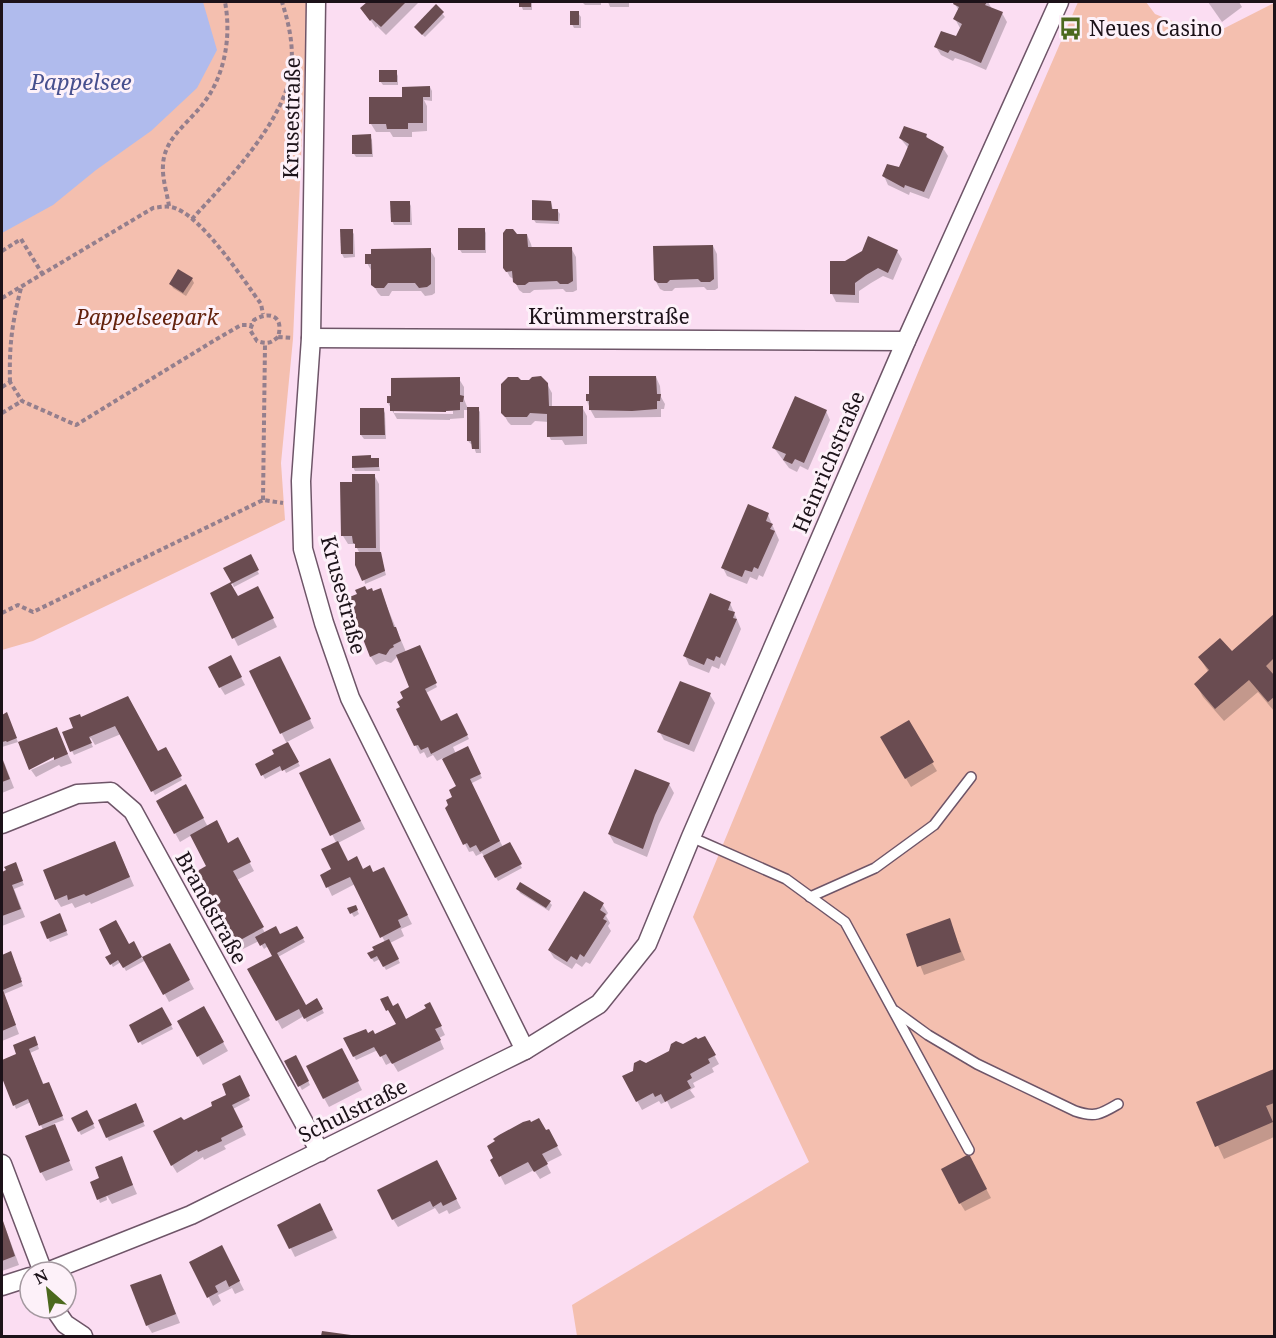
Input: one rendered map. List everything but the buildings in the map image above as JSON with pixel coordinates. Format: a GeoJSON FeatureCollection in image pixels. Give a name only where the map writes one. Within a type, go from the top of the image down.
{"type":"FeatureCollection","features":[{"type":"Feature","properties":{"kind":"street","name":"Krusestraße"},"geometry":{"type":"LineString","coordinates":[[316,2],[311,338],[301,481],[303,549],[324,623],[350,698],[525,1050]]}},
{"type":"Feature","properties":{"kind":"street","name":"Heinrichstraße"},"geometry":{"type":"LineString","coordinates":[[648,944],[691,837],[906,341],[1059,2]]}},
{"type":"Feature","properties":{"kind":"street","name":"Krümmerstraße"},"geometry":{"type":"LineString","coordinates":[[311,338],[906,341]]}},
{"type":"Feature","properties":{"kind":"street","name":"Brandstraße"},"geometry":{"type":"LineString","coordinates":[[2,824],[77,795],[111,792],[133,811],[320,1152]]}},
{"type":"Feature","properties":{"kind":"street","name":"Schulstraße"},"geometry":{"type":"LineString","coordinates":[[76,1260],[191,1215],[525,1050],[599,1004],[648,944]]}},
{"type":"Feature","properties":{"kind":"street"},"geometry":{"type":"LineString","coordinates":[[2,1164],[40,1260]]}},
{"type":"Feature","properties":{"kind":"street"},"geometry":{"type":"LineString","coordinates":[[2,1286],[18,1281]]}},
{"type":"Feature","properties":{"kind":"street"},"geometry":{"type":"LineString","coordinates":[[62,1320],[83,1336]]}},
{"type":"Feature","properties":{"kind":"lane"},"geometry":{"type":"LineString","coordinates":[[810,897],[875,868],[934,825],[971,777]]}},
{"type":"Feature","properties":{"kind":"lane"},"geometry":{"type":"LineString","coordinates":[[691,837],[786,879],[845,922],[969,1150]]}},
{"type":"Feature","properties":{"kind":"lane"},"geometry":{"type":"LineString","coordinates":[[893,1010],[928,1035],[977,1064],[1075,1111],[1090,1116],[1103,1113],[1118,1104]]}},
{"type":"Feature","properties":{"kind":"path"},"geometry":{"type":"LineString","coordinates":[[169,207],[163,164],[169,143],[179,129],[199,110],[217,81],[225,56],[228,32],[225,2]]}},
{"type":"Feature","properties":{"kind":"path"},"geometry":{"type":"LineString","coordinates":[[192,219],[223,186],[277,114],[291,72],[292,45],[282,2]]}},
{"type":"Feature","properties":{"kind":"path"},"geometry":{"type":"LineString","coordinates":[[2,298],[153,208],[169,207],[178,209],[192,219],[206,234],[261,304],[263,314]]}},
{"type":"Feature","properties":{"kind":"path"},"geometry":{"type":"LineString","coordinates":[[2,251],[21,239],[43,275]]}},
{"type":"Feature","properties":{"kind":"path"},"geometry":{"type":"LineString","coordinates":[[21,288],[9,349],[10,382],[22,401],[76,425],[241,325],[252,325]]}},
{"type":"Feature","properties":{"kind":"path"},"geometry":{"type":"LineString","coordinates":[[263,314],[271,315],[278,321],[280,328],[278,337],[265,344],[257,341],[250,330],[254,320],[263,314]]}},
{"type":"Feature","properties":{"kind":"path"},"geometry":{"type":"LineString","coordinates":[[278,337],[311,338]]}},
{"type":"Feature","properties":{"kind":"path"},"geometry":{"type":"LineString","coordinates":[[263,500],[265,344]]}},
{"type":"Feature","properties":{"kind":"path"},"geometry":{"type":"LineString","coordinates":[[2,387],[10,382]]}},
{"type":"Feature","properties":{"kind":"path"},"geometry":{"type":"LineString","coordinates":[[2,414],[22,401]]}},
{"type":"Feature","properties":{"kind":"path"},"geometry":{"type":"LineString","coordinates":[[2,613],[18,605],[33,612],[263,500],[302,507]]}},
{"type":"Feature","properties":{"kind":"green space","name":"Pappelseepark"},"geometry":{"type":"Polygon","coordinates":[[[2,2],[308,2],[293,339],[281,463],[285,520],[33,641],[2,650],[2,2]]]}},
{"type":"Feature","properties":{"kind":"green space"},"geometry":{"type":"Polygon","coordinates":[[[1078,2],[1146,2],[1155,14],[1209,36],[1274,3],[1274,1336],[577,1336],[572,1305],[809,1162],[693,917],[924,358],[1078,2]]]}},
{"type":"Feature","properties":{"kind":"water","name":"Pappelsee"},"geometry":{"type":"Polygon","coordinates":[[[2,2],[203,2],[217,50],[197,88],[151,131],[96,170],[53,205],[2,233],[2,2]]]}},
{"type":"Feature","properties":{"kind":"place","name":"Neues Casino"},"geometry":{"type":"Point","coordinates":[1071,29]}}]}
